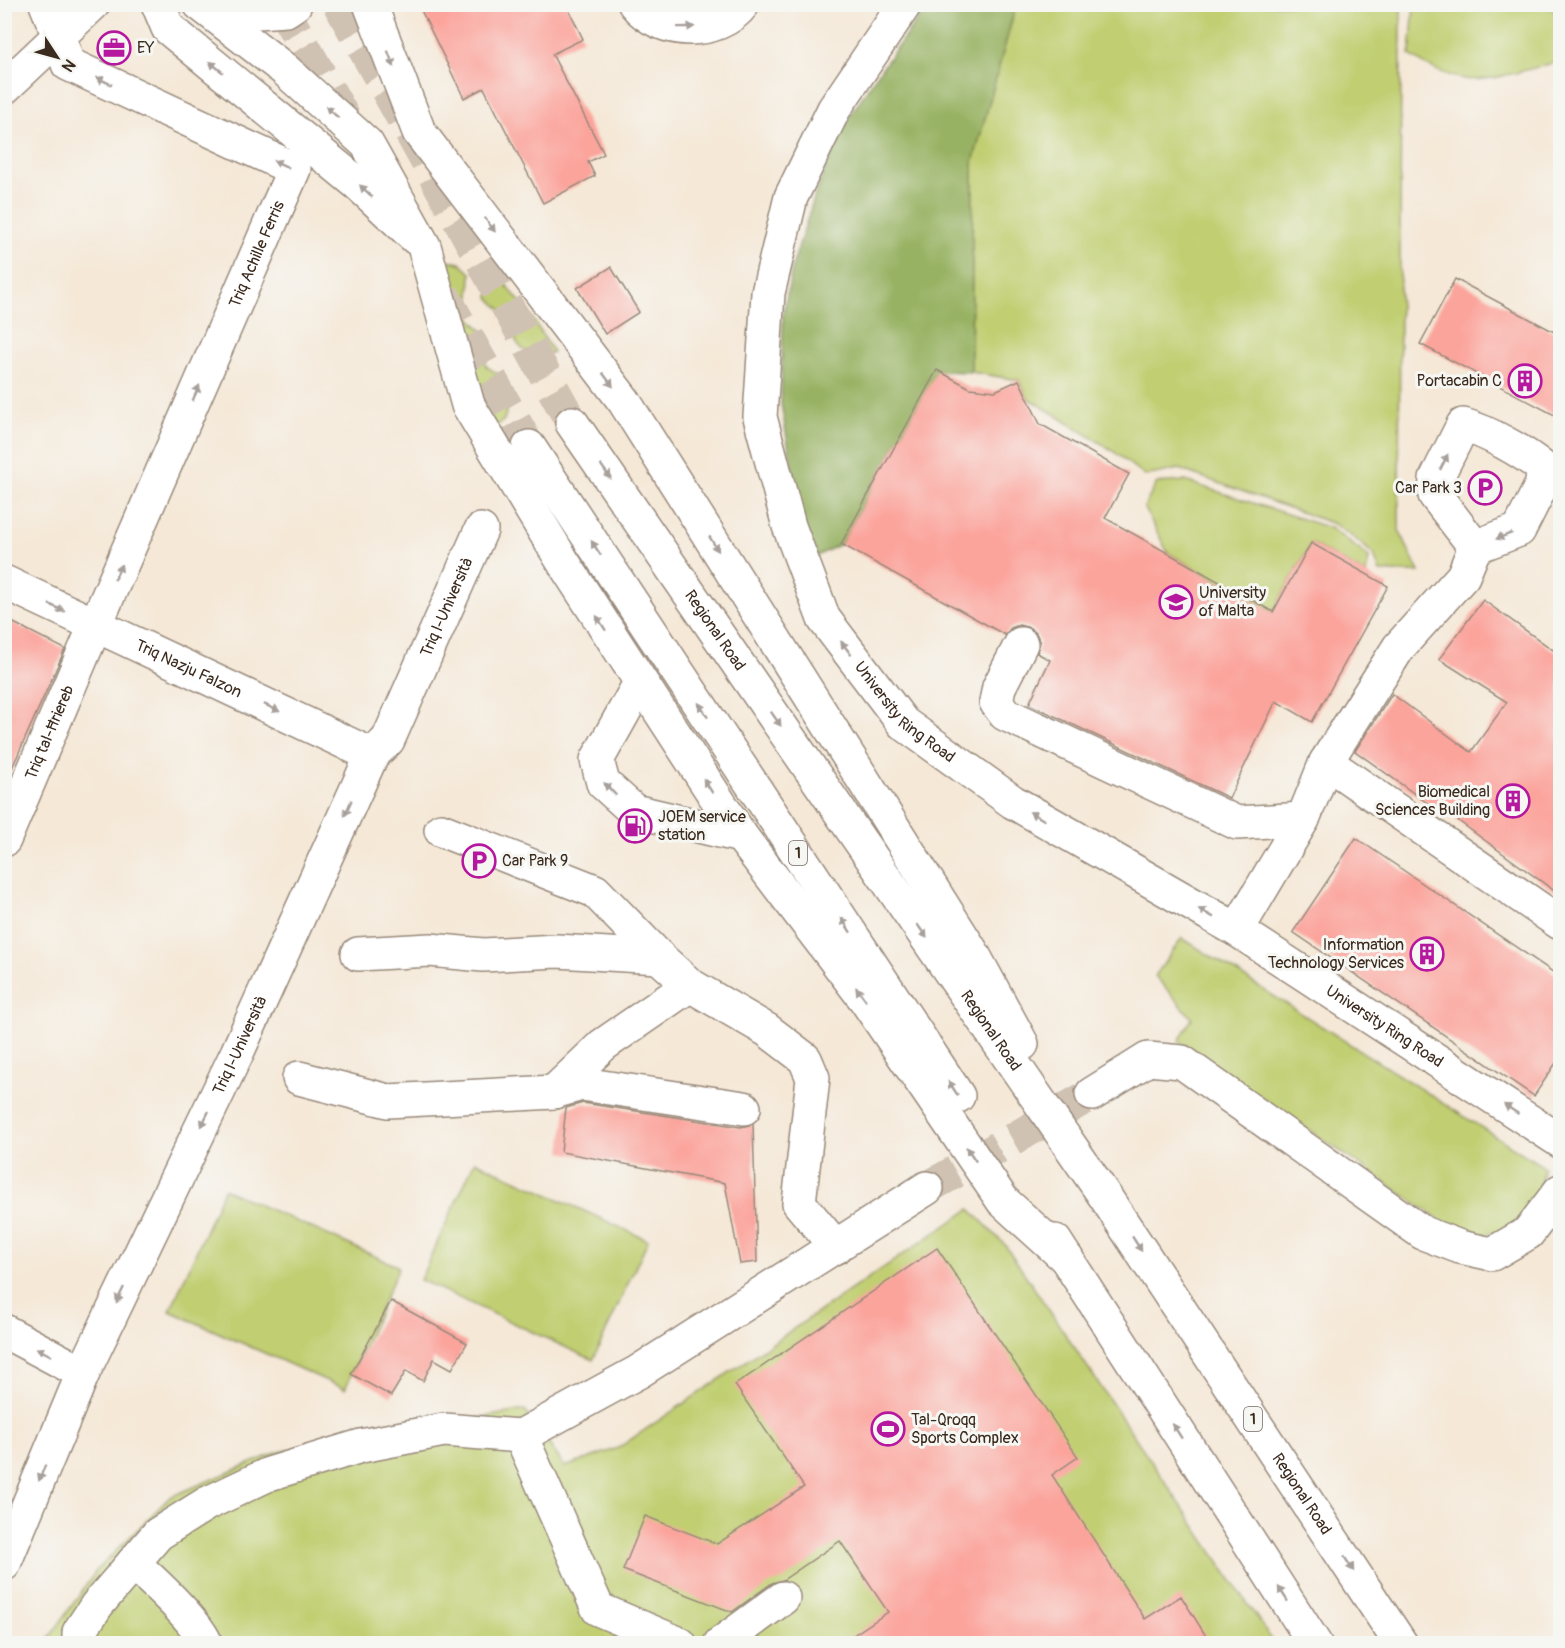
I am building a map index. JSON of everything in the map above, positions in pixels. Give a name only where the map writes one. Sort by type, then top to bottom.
[{"type":"main road","name":"Triq Achille Ferris","points":[[45,4],[68,64],[294,170],[95,626]]},
{"type":"main road","points":[[4,88],[93,4]]},
{"type":"main road","points":[[158,4],[168,28],[357,183],[424,246]]},
{"type":"main road","points":[[208,10],[286,10],[295,4]]},
{"type":"main road","points":[[370,4],[419,132],[630,411],[972,952],[1104,1195]]},
{"type":"main road","points":[[635,4],[641,12],[664,26],[682,29],[719,22],[743,4]]},
{"type":"main road","name":"University Ring Road","points":[[905,4],[834,109],[791,197],[768,293],[760,417],[789,526],[824,619],[903,723],[1013,802],[1237,930],[1560,1141]]},
{"type":"main road","points":[[208,10],[284,69],[367,144],[424,246],[468,405],[565,565],[741,836],[865,999],[1003,1201],[1067,1259]]},
{"type":"main road","name":"Regional Road","points":[[572,423],[1104,1195],[1401,1644]]},
{"type":"main road","name":"1","points":[[529,447],[1067,1259],[1315,1644]]},
{"type":"main road","name":"Triq l-Università","points":[[4,1564],[83,1373],[237,1053],[372,755],[388,740],[481,530]]},
{"type":"main road","points":[[1237,930],[1303,819],[1326,762],[1399,646],[1463,576],[1475,547]]},
{"type":"main road","name":"Triq Nazju Falzon","points":[[4,582],[372,755]]},
{"type":"main road","name":"Triq tal-Ħriereb","points":[[4,840],[95,626]]},
{"type":"main road","points":[[1021,644],[999,687],[996,702],[1005,714],[1237,823],[1303,819]]},
{"type":"main road","points":[[640,683],[597,760],[603,783],[634,811],[741,836]]},
{"type":"main road","points":[[1326,762],[1560,923]]},
{"type":"main road","points":[[441,830],[595,891],[659,957],[690,985],[767,1030],[806,1059],[813,1078],[800,1203],[836,1247]]},
{"type":"main road","points":[[358,954],[430,950],[483,955],[557,951],[659,957]]},
{"type":"main road","points":[[554,1092],[603,1045],[690,985]]},
{"type":"main road","points":[[1092,1094],[1148,1059],[1182,1062],[1423,1233],[1460,1247],[1492,1254],[1528,1233],[1560,1191]]},
{"type":"main road","points":[[299,1078],[388,1101],[554,1092],[582,1084],[744,1108]]},
{"type":"main road","points":[[79,1644],[79,1632],[97,1605],[158,1534],[206,1504],[269,1474],[360,1446],[444,1430],[521,1437],[639,1372],[927,1188]]},
{"type":"main road","points":[[4,1331],[83,1373]]},
{"type":"main road","points":[[521,1437],[598,1609],[680,1644]]},
{"type":"main road","points":[[133,1563],[158,1585],[194,1626],[206,1644]]},
{"type":"main road","points":[[720,1644],[783,1598]]},
{"type":"green space","points":[[928,5],[1016,5],[973,162],[971,372],[937,371],[841,544],[813,558],[803,530],[781,404],[783,315],[793,264],[814,198],[842,128],[874,79]]},
{"type":"green space","points":[[1016,5],[1401,5],[1399,530],[1419,572],[1380,572],[1374,555],[1334,524],[1179,469],[1145,476],[1112,450],[1028,398],[1019,380],[971,372],[973,162]]},
{"type":"green space","points":[[1414,5],[1543,5],[1560,14],[1560,61],[1486,79],[1465,79],[1443,73],[1410,55]]},
{"type":"green space","points":[[444,259],[460,263],[471,273],[469,317],[486,334],[483,354],[486,366],[505,379],[511,396],[504,420],[494,428],[468,355]]},
{"type":"green space","points":[[497,274],[527,310],[553,352],[535,355],[520,347],[507,315],[489,297]]},
{"type":"green space","points":[[1185,481],[1330,528],[1369,557],[1366,574],[1311,543],[1273,612],[1168,553],[1144,507],[1157,483]]},
{"type":"green space","points":[[1182,938],[1544,1167],[1531,1212],[1515,1226],[1489,1234],[1465,1237],[1179,1041],[1192,1018],[1155,976]]},
{"type":"green space","points":[[475,1161],[648,1240],[593,1360],[420,1280]]},
{"type":"green space","points":[[224,1189],[399,1267],[345,1389],[170,1311]]},
{"type":"green space","name":"Tal-Qroqq Sports Complex","points":[[970,1209],[1005,1245],[1274,1643],[45,1644],[96,1571],[170,1497],[278,1452],[525,1410],[565,1467],[618,1448]]},
{"type":"building","points":[[418,4],[566,4],[583,39],[552,54],[604,154],[588,162],[595,176],[543,203],[484,88],[464,98]]},
{"type":"building","points":[[611,267],[639,312],[605,334],[577,288]]},
{"type":"building","name":"Portacabin C","points":[[1455,279],[1560,335],[1560,418],[1420,344]]},
{"type":"building","points":[[937,370],[970,388],[995,391],[1019,380],[1040,424],[1129,474],[1105,518],[1273,612],[1311,543],[1388,586],[1312,722],[1276,701],[1229,798],[1029,704],[1050,660],[1037,653],[1040,642],[1036,633],[1030,628],[1019,625],[1011,628],[1005,635],[841,544]]},
{"type":"building","points":[[1483,600],[1560,655],[1560,895],[1446,812],[1444,815],[1355,751],[1392,694],[1471,752],[1507,702],[1439,659]]},
{"type":"building","points":[[4,618],[65,649],[4,786]]},
{"type":"building","name":"Information Technology Services","points":[[1356,838],[1560,977],[1560,1057],[1534,1096],[1293,932]]},
{"type":"building","points":[[583,1103],[741,1127],[753,1124],[757,1262],[740,1264],[725,1183],[561,1152],[566,1108]]},
{"type":"building","points":[[937,1248],[1078,1457],[1052,1475],[1145,1619],[1181,1596],[1211,1644],[840,1644],[888,1612],[840,1541],[783,1580],[772,1583],[732,1612],[623,1570],[645,1516],[717,1544],[804,1487],[735,1385]]},
{"type":"building","points":[[391,1301],[467,1343],[452,1369],[434,1359],[423,1381],[406,1371],[391,1396],[351,1374]]},
{"type":"tunnel","points":[[280,4],[347,123]]},
{"type":"tunnel","points":[[339,4],[572,423]]},
{"type":"tunnel","points":[[443,294],[529,447]]},
{"type":"tunnel","points":[[927,1188],[1092,1094]]},
{"type":"place","name":"EY","points":[[114,48]]},
{"type":"place","name":"Portacabin C","points":[[1525,381]]},
{"type":"place","name":"Car Park 3","points":[[1485,488]]},
{"type":"place","name":"University of Malta","points":[[1176,602]]},
{"type":"place","name":"Biomedical Sciences Building","points":[[1513,801]]},
{"type":"place","name":"JOEM service station","points":[[635,826]]},
{"type":"place","name":"Car Park 9","points":[[479,861]]},
{"type":"place","name":"Information Technology Services","points":[[1427,954]]},
{"type":"place","name":"Tal-Qroqq Sports Complex","points":[[888,1429]]}]
